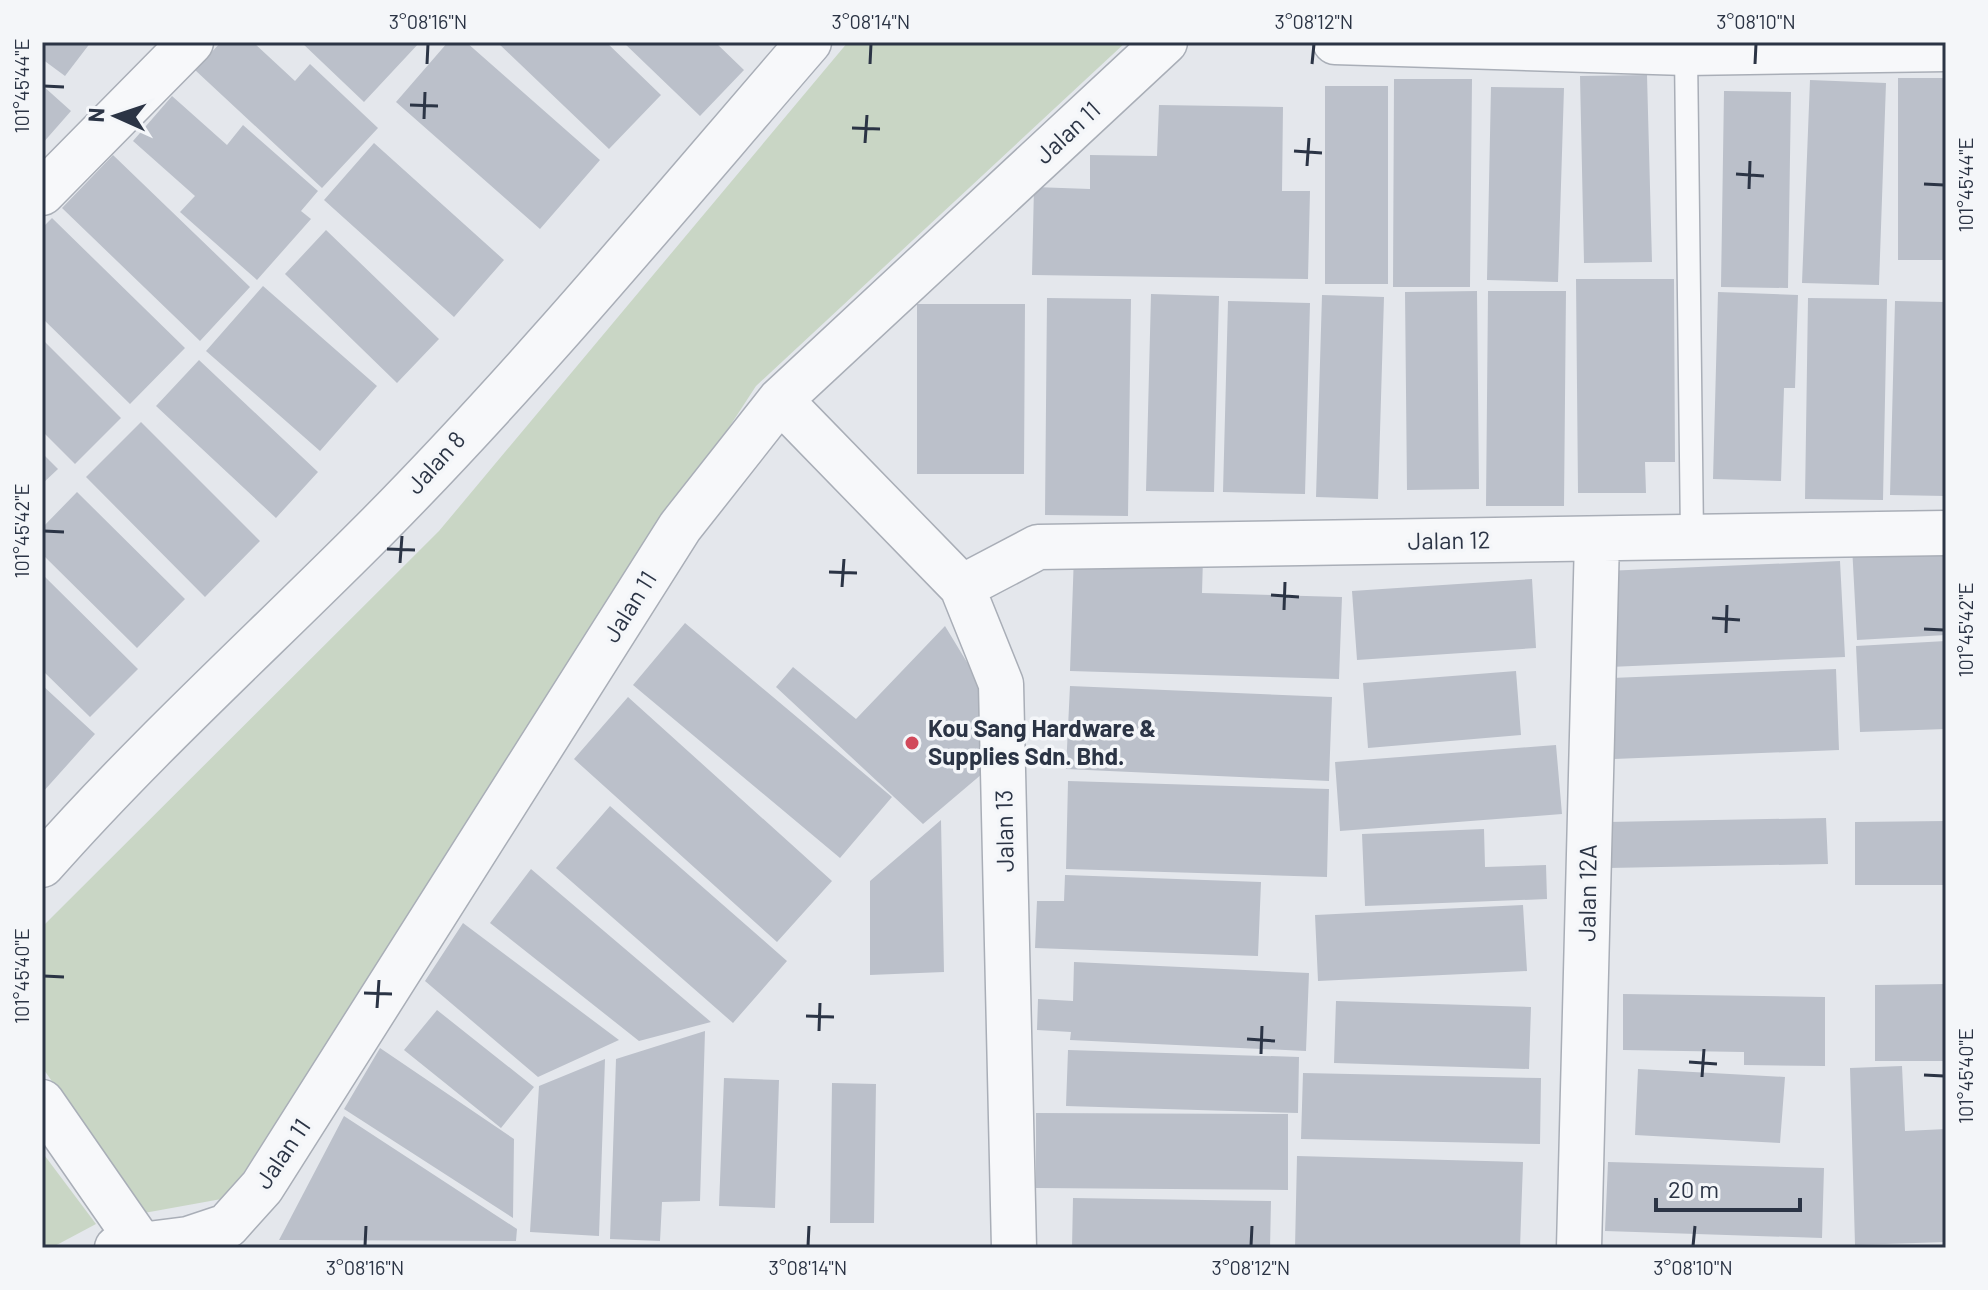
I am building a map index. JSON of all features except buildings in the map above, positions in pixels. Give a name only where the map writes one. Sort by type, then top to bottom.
[{"type":"street","points":[[42,193],[191,42]]},
{"type":"street","name":"Jalan 8","points":[[42,865],[118,780],[380,524],[591,294],[809,42]]},
{"type":"street","name":"Jalan 11","points":[[213,1240],[271,1174],[680,527],[780,400],[1165,42]]},
{"type":"street","points":[[1335,42],[1686,53],[1946,49]]},
{"type":"street","name":"Jalan 13","points":[[780,400],[962,587],[1001,684],[1014,1248]]},
{"type":"street","name":"Jalan 12","points":[[962,587],[1038,547],[1946,533]]},
{"type":"street","name":"Jalan 12A","points":[[1579,1248],[1597,539]]},
{"type":"street","points":[[42,1102],[128,1245],[213,1240]]},
{"type":"lane","points":[[1686,53],[1692,537]]},
{"type":"green space","points":[[848,42],[1126,42],[756,386],[227,1198],[144,1213],[42,1067],[42,927],[439,531]]},
{"type":"green space","points":[[42,1152],[96,1224],[51,1248],[42,1248]]},
{"type":"place","name":"Kou Sang Hardware & Supplies Sdn. Bhd.","points":[[912,743]]}]
